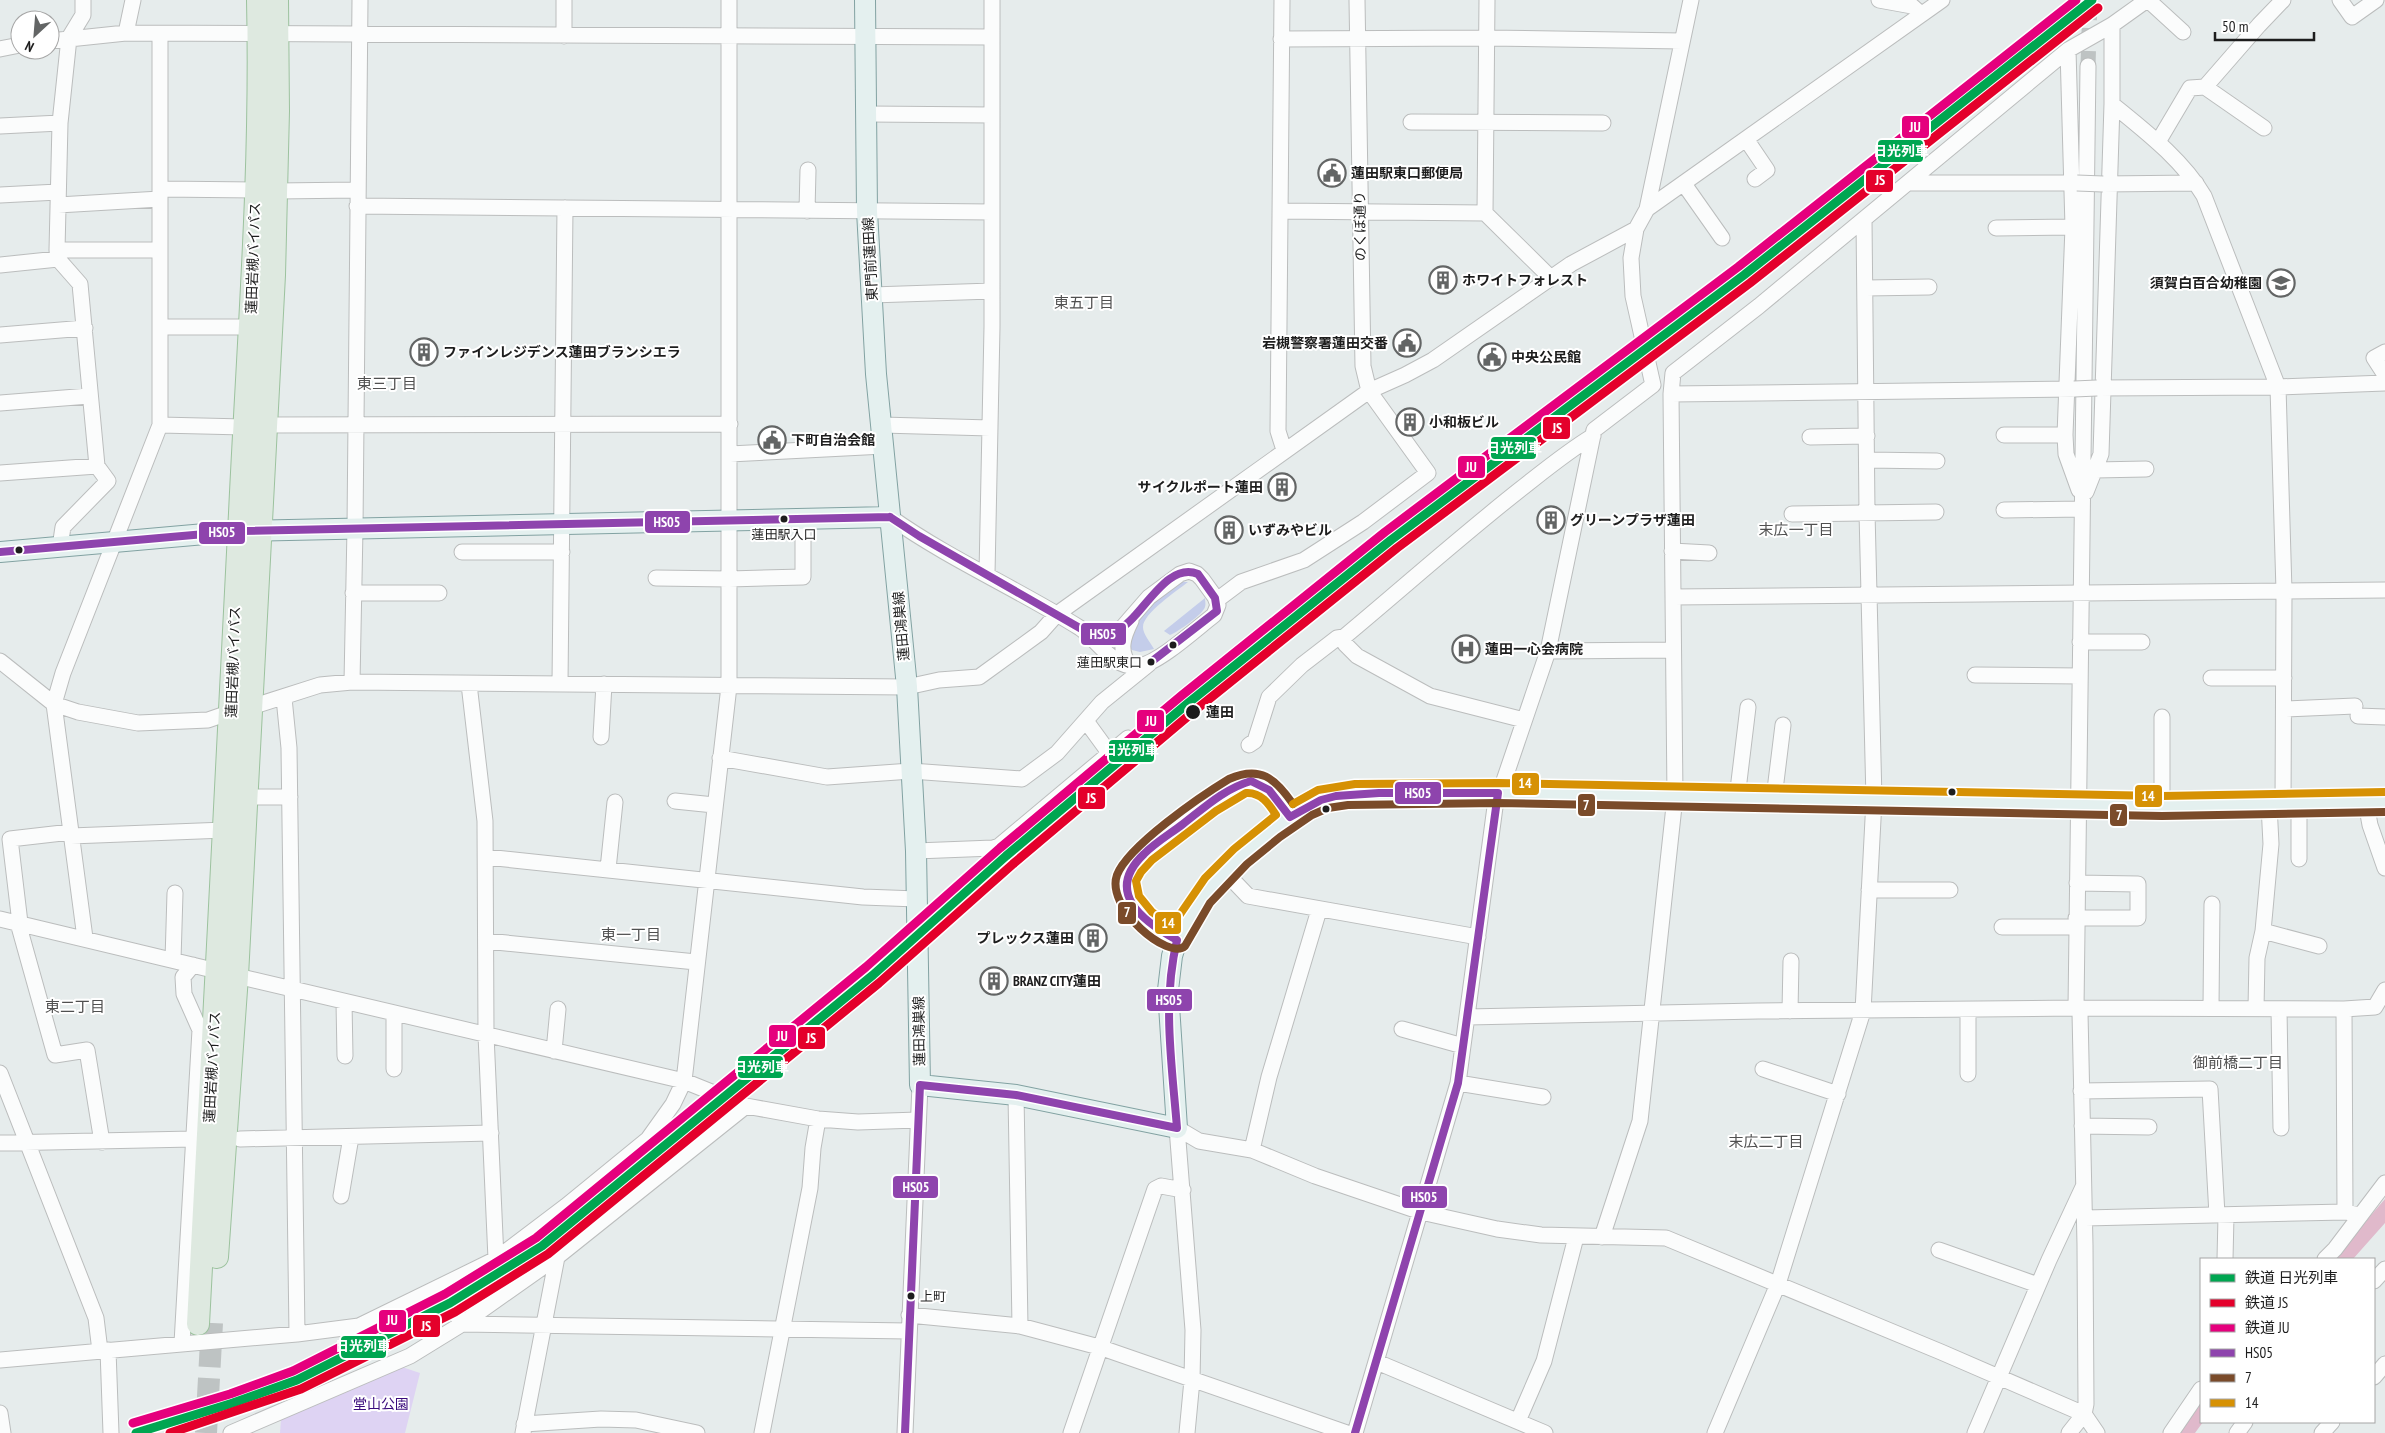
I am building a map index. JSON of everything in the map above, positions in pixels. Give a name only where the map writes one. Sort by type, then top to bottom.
[{"type":"highway","name":"蓮田岩槻バイパス","points":[[258,0],[268,35]]},
{"type":"highway","name":"蓮田岩槻バイパス","points":[[227,974],[226,830],[241,710],[266,190],[268,35],[277,0]]},
{"type":"highway","name":"蓮田岩槻バイパス","points":[[254,426],[250,327],[266,190]]},
{"type":"highway","name":"蓮田岩槻バイパス","points":[[205,1324],[227,974],[246,797],[241,710]]},
{"type":"main road","name":"東門前蓮田線","points":[[865,0],[867,211],[890,517]]},
{"type":"main road","points":[[0,552],[249,530],[890,517]]},
{"type":"main road","name":"蓮田鴻巣線","points":[[890,517],[907,686],[916,851],[920,1085],[1016,1094],[1177,1128]]},
{"type":"main road","points":[[1177,1128],[1168,1004],[1169,974],[1177,940],[1201,898],[1224,871],[1290,816],[1321,800],[1336,796],[1379,794],[1498,794],[2162,806],[2375,802]]},
{"type":"street","points":[[60,546],[63,527],[108,481],[97,466],[80,284],[58,255],[60,123],[69,38],[83,15],[84,0]]},
{"type":"street","points":[[126,33],[132,0]]},
{"type":"street","points":[[352,682],[360,0]]},
{"type":"street","points":[[564,0],[564,36]]},
{"type":"street","points":[[0,1360],[297,1334],[359,1326],[496,1259],[648,1140],[674,1104],[684,1081],[696,962],[729,686],[729,0]]},
{"type":"street","points":[[987,574],[992,291],[992,0]]},
{"type":"street","points":[[1282,0],[1278,431],[1284,450]]},
{"type":"street","name":"のくぼ通り","points":[[1357,0],[1363,366],[1369,391]]},
{"type":"street","points":[[1485,213],[1487,0]]},
{"type":"street","points":[[1355,1433],[1458,1083],[1498,794],[1548,652],[1594,430],[1653,385],[1633,296],[1631,258],[1636,229],[1647,209],[1691,0]]},
{"type":"street","points":[[1879,0],[1915,7]]},
{"type":"street","points":[[1647,209],[1746,139],[1915,7],[1942,0]]},
{"type":"street","points":[[1602,1237],[1640,1121],[1675,796],[1671,389],[1673,373],[1759,306],[2068,50],[2112,25],[2148,0],[2183,32]]},
{"type":"street","points":[[2205,87],[2283,0]]},
{"type":"street","points":[[2340,0],[2352,17],[2376,0]]},
{"type":"street","points":[[2082,505],[2101,454],[2100,388],[2106,184],[2112,104],[2112,25]]},
{"type":"street","points":[[60,39],[126,33],[992,37]]},
{"type":"street","points":[[85,938],[54,704],[63,673],[160,425],[160,34]]},
{"type":"street","points":[[1281,39],[1486,38],[1682,41]]},
{"type":"street","points":[[2068,50],[2074,184],[2070,388],[2065,435],[2066,454],[2082,505]]},
{"type":"street","points":[[2069,1433],[2084,1414],[2086,1404],[2085,1218],[2080,1013],[2076,1008],[2076,922],[2088,66]]},
{"type":"street","points":[[2158,142],[2190,88],[2205,87],[2264,128]]},
{"type":"street","points":[[2112,104],[2158,142],[2196,183],[2204,196],[2278,387],[2284,591],[2284,805],[2299,859]]},
{"type":"street","points":[[866,114],[992,115]]},
{"type":"street","points":[[1411,122],[1603,123]]},
{"type":"street","points":[[0,126],[60,123]]},
{"type":"street","points":[[1746,139],[1767,170],[1755,179]]},
{"type":"street","points":[[807,211],[808,170]]},
{"type":"street","points":[[1909,183],[2196,183]]},
{"type":"street","points":[[1684,184],[1722,238]]},
{"type":"street","points":[[0,195],[58,198],[266,190],[357,190]]},
{"type":"street","points":[[357,206],[992,212]]},
{"type":"street","points":[[560,684],[565,208]]},
{"type":"street","points":[[1280,211],[1485,213],[1550,277]]},
{"type":"street","points":[[1715,1433],[1778,1284],[1863,1011],[1874,800],[1867,512],[1864,220]]},
{"type":"street","points":[[1996,228],[2073,228]]},
{"type":"street","points":[[0,660],[54,704],[78,712],[138,723],[208,720],[284,698],[320,685],[352,682],[907,686],[939,680],[979,677],[1041,632],[1057,614],[1369,391],[1406,376],[1432,360],[1550,277],[1596,249],[1636,229]]},
{"type":"street","points":[[0,265],[58,255],[160,250]]},
{"type":"street","points":[[1866,288],[1930,288]]},
{"type":"street","points":[[872,295],[992,291]]},
{"type":"street","points":[[160,327],[250,327]]},
{"type":"street","points":[[0,335],[85,328]]},
{"type":"street","points":[[2385,352],[2374,358],[2385,375]]},
{"type":"street","points":[[1249,745],[1255,741],[1269,696],[1302,666],[1337,638],[1344,637],[1504,502],[1578,445],[1592,440],[1671,389],[1866,390],[2278,387],[2385,383]]},
{"type":"street","points":[[1217,600],[1241,582],[1304,560],[1363,522],[1428,472],[1369,391]]},
{"type":"street","points":[[0,403],[89,396]]},
{"type":"street","points":[[160,425],[730,424]]},
{"type":"street","points":[[882,425],[990,428]]},
{"type":"street","points":[[2004,435],[2065,435]]},
{"type":"street","points":[[1810,437],[1867,436]]},
{"type":"street","points":[[730,454],[884,446]]},
{"type":"street","points":[[1867,460],[1937,461]]},
{"type":"street","points":[[0,473],[97,466]]},
{"type":"street","points":[[2095,470],[2146,469]]},
{"type":"street","points":[[2004,510],[2082,505]]},
{"type":"street","points":[[1792,514],[1936,512]]},
{"type":"street","points":[[890,517],[912,532],[1057,614],[1085,632],[1117,660],[1130,666],[1151,662]]},
{"type":"street","points":[[656,578],[730,579],[803,576],[803,519]]},
{"type":"street","points":[[1672,551],[1709,552]]},
{"type":"street","points":[[462,552],[562,552]]},
{"type":"street","points":[[720,758],[827,778],[911,771],[1022,779],[1057,753],[1102,702],[1214,614],[1218,605],[1217,600],[1197,574],[1189,571],[1180,574],[1149,597],[1131,619],[1114,632],[1105,634],[1085,632]]},
{"type":"street","points":[[1673,597],[2385,590]]},
{"type":"street","points":[[353,593],[439,593]]},
{"type":"street","points":[[1130,666],[1124,658],[1122,641],[1131,619]]},
{"type":"street","points":[[1344,637],[1345,644],[1357,656],[1430,696],[1524,720]]},
{"type":"street","points":[[2080,642],[2142,642]]},
{"type":"street","points":[[1548,652],[1673,650]]},
{"type":"street","points":[[1975,675],[2080,676]]},
{"type":"street","points":[[2211,678],[2284,678]]},
{"type":"street","points":[[469,684],[485,821],[486,1035],[496,1259]]},
{"type":"street","points":[[601,737],[604,684]]},
{"type":"street","points":[[284,698],[289,748],[297,1334]]},
{"type":"street","points":[[1737,798],[1748,706]]},
{"type":"street","points":[[2284,709],[2356,711],[2385,717]]},
{"type":"street","points":[[2162,717],[2162,806]]},
{"type":"street","points":[[1086,721],[1110,754]]},
{"type":"street","points":[[1774,798],[1783,725]]},
{"type":"street","points":[[916,851],[993,848],[999,846],[1128,738]]},
{"type":"street","points":[[1177,940],[1150,924],[1130,901],[1126,892],[1125,882],[1137,860],[1226,792],[1246,782],[1251,781],[1262,784],[1278,798],[1290,816]]},
{"type":"street","points":[[246,797],[290,797]]},
{"type":"street","points":[[675,801],[714,805]]},
{"type":"street","points":[[608,869],[615,802]]},
{"type":"street","points":[[2375,802],[2370,825],[2385,868]]},
{"type":"street","points":[[2256,1008],[2257,958],[2263,932],[2271,844],[2284,805]]},
{"type":"street","points":[[102,1142],[87,1050],[55,1055],[19,923],[10,839],[71,834],[226,830]]},
{"type":"street","points":[[486,857],[863,897],[917,899]]},
{"type":"street","points":[[1224,871],[1248,896],[1478,937]]},
{"type":"street","points":[[2002,928],[2138,918],[2138,884],[2077,883]]},
{"type":"street","points":[[1869,890],[1950,890]]},
{"type":"street","points":[[173,960],[176,893]]},
{"type":"street","points":[[2211,1007],[2212,904]]},
{"type":"street","points":[[1252,1150],[1269,1077],[1319,910]]},
{"type":"street","points":[[0,918],[394,1014],[684,1081],[746,1106],[818,1119],[858,1122],[918,1120]]},
{"type":"street","points":[[2263,932],[2319,946]]},
{"type":"street","points":[[486,941],[696,962]]},
{"type":"street","points":[[1790,1011],[1791,961]]},
{"type":"street","points":[[182,1343],[200,1030],[184,994],[182,977],[192,965]]},
{"type":"street","points":[[1468,1017],[2076,1008],[2211,1007],[2344,1009],[2375,1007],[2385,990]]},
{"type":"street","points":[[344,1002],[345,1056]]},
{"type":"street","points":[[554,1051],[558,1009]]},
{"type":"street","points":[[2279,1009],[2281,1128]]},
{"type":"street","points":[[2344,1009],[2345,1212]]},
{"type":"street","points":[[1968,1010],[1968,1074]]},
{"type":"street","points":[[394,1014],[394,1069]]},
{"type":"street","points":[[1402,1029],[1463,1046]]},
{"type":"street","points":[[1763,1069],[1838,1094]]},
{"type":"street","points":[[0,1073],[96,1318],[104,1350],[111,1433]]},
{"type":"street","points":[[1458,1083],[1543,1097]]},
{"type":"street","points":[[905,1433],[920,1085]]},
{"type":"street","points":[[2081,1091],[2210,1089],[2226,1258]]},
{"type":"street","points":[[1016,1094],[1020,1326]]},
{"type":"street","points":[[231,1433],[410,1356],[462,1324],[557,1257],[746,1106]]},
{"type":"street","points":[[762,1433],[810,1188],[813,1148],[818,1119]]},
{"type":"street","points":[[2082,1126],[2149,1127]]},
{"type":"street","points":[[1177,1128],[1199,1141],[1252,1150],[1315,1176],[1421,1212],[1497,1229],[1541,1235],[1666,1238],[2084,1414],[2097,1433]]},
{"type":"street","points":[[1177,1128],[1193,1330],[1192,1380],[1187,1433]]},
{"type":"street","points":[[240,1139],[491,1133]]},
{"type":"street","points":[[341,1196],[351,1137]]},
{"type":"street","points":[[0,1143],[193,1139]]},
{"type":"street","points":[[1975,1433],[2084,1183]]},
{"type":"street","points":[[2326,1258],[2335,1249],[2385,1183]]},
{"type":"street","points":[[1071,1433],[1099,1347],[1155,1189],[1162,1186],[1183,1190]]},
{"type":"street","points":[[2085,1218],[2345,1212],[2361,1215]]},
{"type":"street","points":[[1518,1421],[1544,1361],[1576,1237]]},
{"type":"street","points":[[1939,1250],[2038,1285]]},
{"type":"street","points":[[557,1257],[524,1429],[601,1418],[636,1420],[697,1433]]},
{"type":"street","points":[[440,1288],[462,1324]]},
{"type":"street","points":[[909,1315],[1020,1326],[1099,1347],[1347,1433]]},
{"type":"street","points":[[462,1324],[908,1331]]},
{"type":"street","points":[[1376,1362],[1545,1433]]},
{"type":"street","points":[[2375,1376],[2385,1364]]},
{"type":"street","points":[[2171,1433],[2200,1390]]},
{"type":"street","points":[[0,1413],[3,1433]]},
{"type":"shaded area","points":[[1179,582],[1188,582],[1154,609],[1144,621],[1144,632],[1154,649],[1140,652],[1132,650],[1129,641],[1136,621],[1153,602]]},
{"type":"shaded area","points":[[1205,598],[1205,606],[1200,614],[1170,635],[1164,631]]},
{"type":"shaded area","points":[[2385,1199],[2385,1223],[2354,1258],[2334,1258]]},
{"type":"shaded area","points":[[2200,1400],[2200,1423],[2202,1423],[2195,1433],[2177,1433]]},
{"type":"green space","name":"堂山公園","points":[[396,1365],[420,1373],[405,1433],[280,1433],[281,1419]]},
{"type":"tunnel","points":[[2088,66],[2090,0]]},
{"type":"tunnel","points":[[206,1433],[212,1323]]},
{"type":"rail line","name":"JU","points":[[133,1423],[230,1394],[293,1371],[445,1294],[536,1238],[866,967],[1000,848],[1181,696],[1385,532],[1738,267],[2076,0]]},
{"type":"rail line","name":"日光列車","points":[[136,1433],[233,1403],[297,1380],[450,1303],[542,1246],[873,975],[1006,856],[1187,704],[1391,540],[1744,275],[2092,0]]},
{"type":"rail line","name":"JS","points":[[170,1433],[301,1389],[455,1312],[548,1254],[879,983],[1013,864],[1193,712],[1397,548],[1750,283],[2098,8]]},
{"type":"transit line","name":"HS05","points":[[890,517],[919,536],[1085,631],[1093,633],[1104,634],[1116,631],[1135,616],[1164,583],[1186,572],[1198,574],[1215,598],[1217,611],[1151,662]]},
{"type":"transit line","name":"HS05","points":[[0,552],[239,531],[890,517]]},
{"type":"transit line","name":"7","points":[[1293,804],[1280,787],[1266,776],[1250,773],[1229,779],[1167,822],[1135,850],[1117,875],[1116,888],[1120,902],[1129,916],[1153,939],[1177,949],[1185,946],[1210,903],[1247,864],[1280,837],[1312,815],[1328,808],[1348,805],[1498,803],[2162,816],[2385,812]]},
{"type":"transit line","name":"HS05","points":[[905,1433],[920,1085],[1016,1095],[1177,1128],[1169,1011],[1172,964],[1177,940],[1151,924],[1132,904],[1128,893],[1127,881],[1132,868],[1144,854],[1215,799],[1241,784],[1251,781],[1269,790],[1290,817],[1321,800],[1336,796],[1379,793],[1498,793],[1458,1083],[1355,1433]]},
{"type":"transit line","name":"14","points":[[1293,804],[1318,790],[1355,784],[1498,783],[2162,796],[2385,792]]},
{"type":"transit line","name":"14","points":[[1246,793],[1256,794],[1267,803],[1276,815],[1234,849],[1205,878],[1172,926],[1152,912],[1139,896],[1136,881],[1141,872],[1152,860],[1216,811],[1246,793]]},
{"type":"place","name":"蓮田駅東口郵便局","points":[[1332,173]]},
{"type":"place","name":"ホワイトフォレスト","points":[[1443,280]]},
{"type":"place","name":"須賀白百合幼稚園","points":[[2281,283]]},
{"type":"place","name":"岩槻警察署蓮田交番","points":[[1407,343]]},
{"type":"place","name":"ファインレジデンス蓮田ブランシエラ","points":[[424,352]]},
{"type":"place","name":"中央公民館","points":[[1492,357]]},
{"type":"place","name":"小和板ビル","points":[[1410,422]]},
{"type":"place","name":"下町自治会館","points":[[772,440]]},
{"type":"place","name":"サイクルポート蓮田","points":[[1282,487]]},
{"type":"place","name":"蓮田駅入口","points":[[784,519]]},
{"type":"place","name":"グリーンプラザ蓮田","points":[[1551,520]]},
{"type":"place","name":"いずみやビル","points":[[1229,530]]},
{"type":"place","name":"蓮田一心会病院","points":[[1466,649]]},
{"type":"place","name":"蓮田駅東口","points":[[1151,662]]},
{"type":"place","name":"蓮田","points":[[1193,712]]},
{"type":"place","name":"プレックス蓮田","points":[[1093,938]]},
{"type":"place","name":"BRANZ CITY蓮田","points":[[994,981]]},
{"type":"place","name":"上町","points":[[911,1296]]},
{"type":"district","name":"東五丁目","points":[[1084,302]]},
{"type":"district","name":"東三丁目","points":[[387,383]]},
{"type":"district","name":"末広一丁目","points":[[1796,529]]},
{"type":"district","name":"東一丁目","points":[[631,934]]},
{"type":"district","name":"東二丁目","points":[[75,1006]]},
{"type":"district","name":"御前橋二丁目","points":[[2238,1062]]},
{"type":"district","name":"末広二丁目","points":[[1766,1141]]}]
